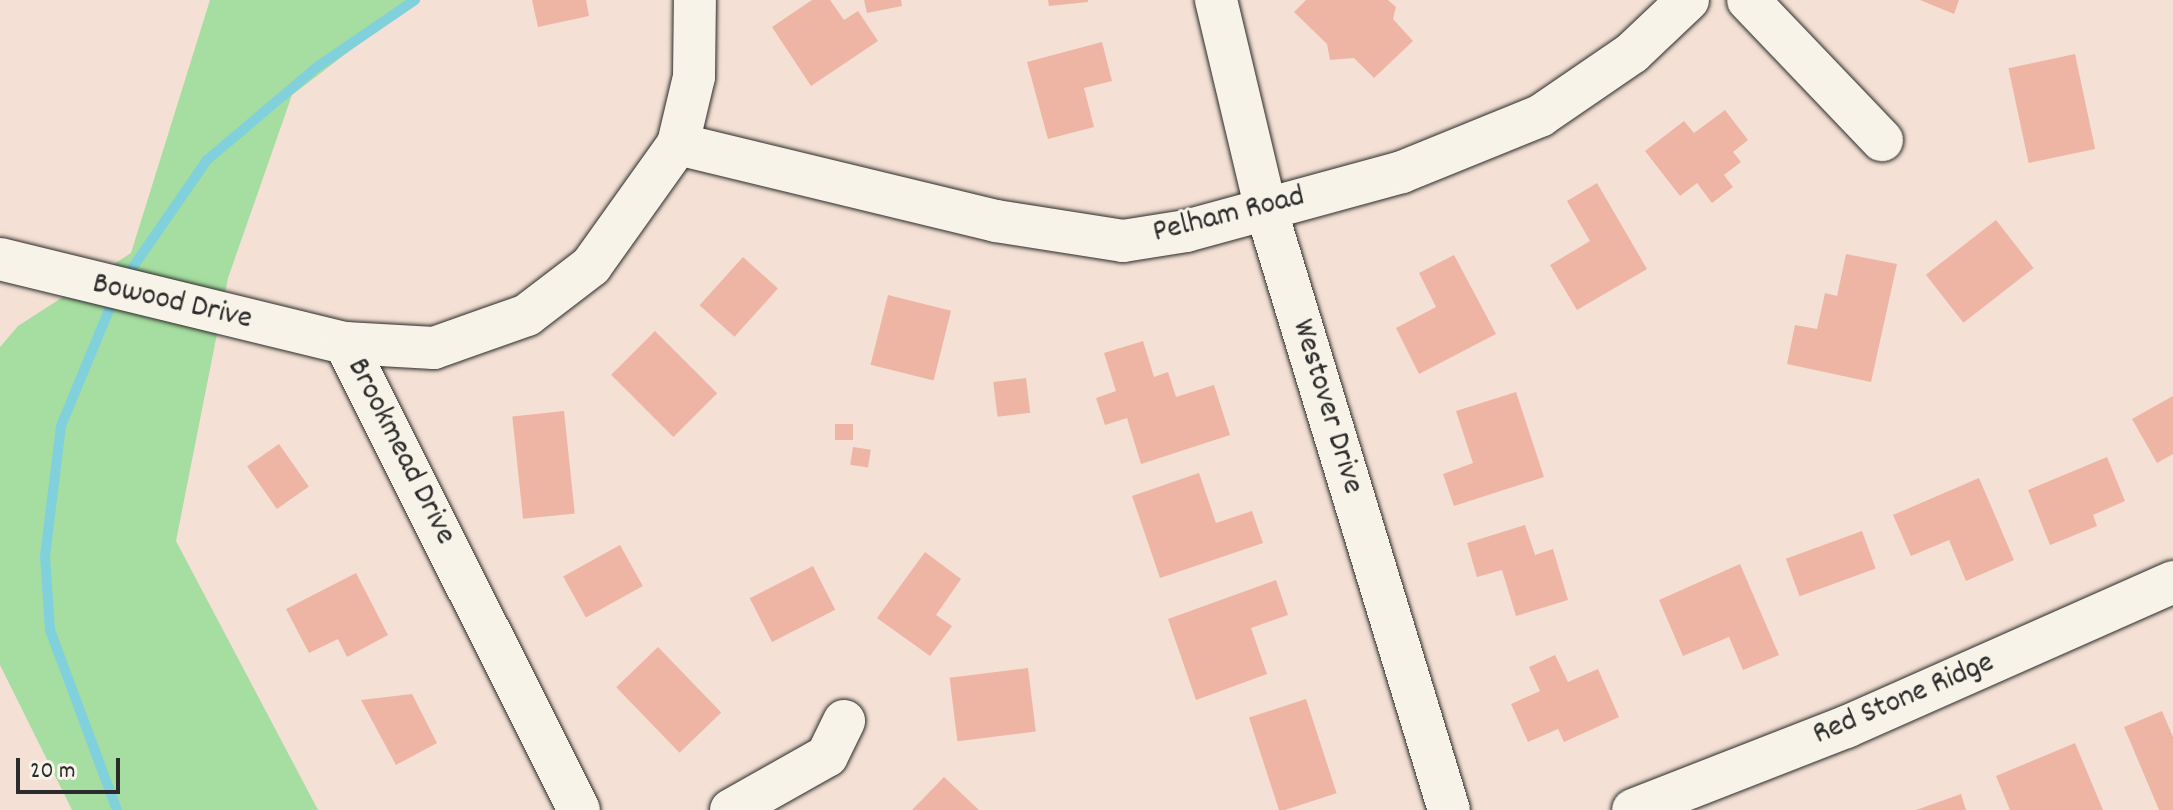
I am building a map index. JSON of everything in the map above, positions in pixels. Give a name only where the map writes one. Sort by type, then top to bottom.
[{"type":"street","name":"Brookmead Drive","points":[[579,810],[345,343],[434,348],[527,315],[591,266],[678,144],[694,77],[695,0]]},
{"type":"street","name":"Westover Drive","points":[[1216,0],[1265,206],[1449,810]]},
{"type":"street","name":"Pelham Road","points":[[678,144],[996,221],[1123,241],[1402,172],[1540,116],[1632,53],[1688,0]]},
{"type":"street","points":[[1748,0],[1882,140]]},
{"type":"street","name":"Bowood Drive","points":[[0,259],[345,343]]},
{"type":"street","name":"Red Stone Ridge","points":[[1633,810],[1846,727],[2173,582]]},
{"type":"street","points":[[731,810],[827,756],[844,721]]},
{"type":"green space","points":[[210,0],[416,0],[292,95],[228,278],[176,541],[318,810],[72,810],[0,665],[0,347],[18,326],[131,253]]},
{"type":"building","points":[[532,0],[586,0],[589,16],[538,27]]},
{"type":"building","points":[[812,0],[830,0],[844,20],[858,11],[878,41],[811,86],[772,27]]},
{"type":"building","points":[[864,0],[901,0],[902,6],[867,13]]},
{"type":"building","points":[[1048,0],[1088,0],[1088,2],[1049,6]]},
{"type":"building","points":[[1306,0],[1388,0],[1396,7],[1393,19],[1413,41],[1374,78],[1354,58],[1330,60],[1327,44],[1294,12]]},
{"type":"building","points":[[1920,0],[1959,0],[1954,14]]},
{"type":"building","points":[[1102,42],[1112,81],[1084,88],[1094,127],[1048,139],[1027,62]]},
{"type":"building","points":[[2075,54],[2095,149],[2029,163],[2008,68]]},
{"type":"building","points":[[1725,110],[1748,140],[1733,152],[1741,162],[1724,175],[1733,187],[1712,203],[1697,183],[1680,196],[1645,151],[1684,121],[1694,133]]},
{"type":"building","points":[[1597,183],[1647,269],[1577,310],[1550,265],[1590,241],[1567,201]]},
{"type":"building","points":[[1996,220],[2034,268],[1963,323],[1926,275]]},
{"type":"building","points":[[1846,254],[1897,264],[1871,382],[1787,364],[1795,325],[1817,329],[1825,293],[1837,296]]},
{"type":"building","points":[[1454,255],[1496,334],[1419,374],[1396,328],[1436,307],[1419,273]]},
{"type":"building","points":[[743,257],[778,288],[734,337],[700,305]]},
{"type":"building","points":[[888,295],[951,311],[934,381],[871,365]]},
{"type":"building","points":[[655,331],[717,393],[673,437],[611,375]]},
{"type":"building","points":[[1143,341],[1154,377],[1168,372],[1176,397],[1214,385],[1230,435],[1141,464],[1127,418],[1105,425],[1096,398],[1116,391],[1104,353]]},
{"type":"building","points":[[1026,378],[1030,413],[998,417],[993,382]]},
{"type":"building","points":[[1516,392],[1544,477],[1454,506],[1443,474],[1473,463],[1456,411]]},
{"type":"building","points":[[2173,396],[2173,454],[2157,463],[2132,419]]},
{"type":"building","points":[[564,411],[575,513],[523,519],[512,416]]},
{"type":"building","points":[[835,424],[853,424],[853,440],[835,440]]},
{"type":"building","points":[[279,444],[309,487],[277,509],[247,466]]},
{"type":"building","points":[[853,447],[871,450],[868,468],[850,465]]},
{"type":"building","points":[[2107,457],[2125,501],[2093,515],[2097,526],[2050,545],[2028,490]]},
{"type":"building","points":[[1199,473],[1216,523],[1252,511],[1263,543],[1160,578],[1132,496]]},
{"type":"building","points":[[1979,478],[2014,560],[1966,581],[1949,540],[1911,556],[1893,515]]},
{"type":"building","points":[[1525,525],[1535,555],[1553,549],[1568,600],[1516,616],[1502,570],[1477,577],[1467,543]]},
{"type":"building","points":[[1862,531],[1876,569],[1800,596],[1786,559]]},
{"type":"building","points":[[620,545],[643,586],[586,618],[563,577]]},
{"type":"building","points":[[925,552],[961,579],[936,615],[952,626],[930,656],[877,618]]},
{"type":"building","points":[[1740,564],[1779,655],[1743,670],[1729,637],[1683,656],[1659,600]]},
{"type":"building","points":[[813,566],[835,610],[772,642],[750,598]]},
{"type":"building","points":[[356,573],[388,635],[347,657],[338,639],[309,653],[286,609]]},
{"type":"building","points":[[1276,580],[1288,615],[1251,628],[1267,674],[1196,700],[1168,619]]},
{"type":"building","points":[[658,647],[721,712],[679,753],[616,687]]},
{"type":"building","points":[[1555,655],[1568,682],[1598,669],[1619,717],[1564,742],[1558,729],[1528,742],[1511,704],[1540,691],[1529,667]]},
{"type":"building","points":[[1028,668],[1036,732],[957,741],[950,678]]},
{"type":"building","points":[[412,694],[437,743],[396,765],[361,700]]},
{"type":"building","points":[[1306,699],[1337,793],[1279,810],[1249,718]]},
{"type":"building","points":[[2162,711],[2173,737],[2173,810],[2159,810],[2124,727]]},
{"type":"building","points":[[2075,743],[2103,810],[2010,810],[1996,776]]},
{"type":"building","points":[[944,777],[979,810],[912,810]]},
{"type":"building","points":[[1961,794],[1966,810],[1916,810]]},
{"type":"waterway","points":[[124,280],[207,160],[317,67],[415,0]]},
{"type":"waterway","points":[[114,298],[61,426],[45,556],[50,630],[117,810]]}]
